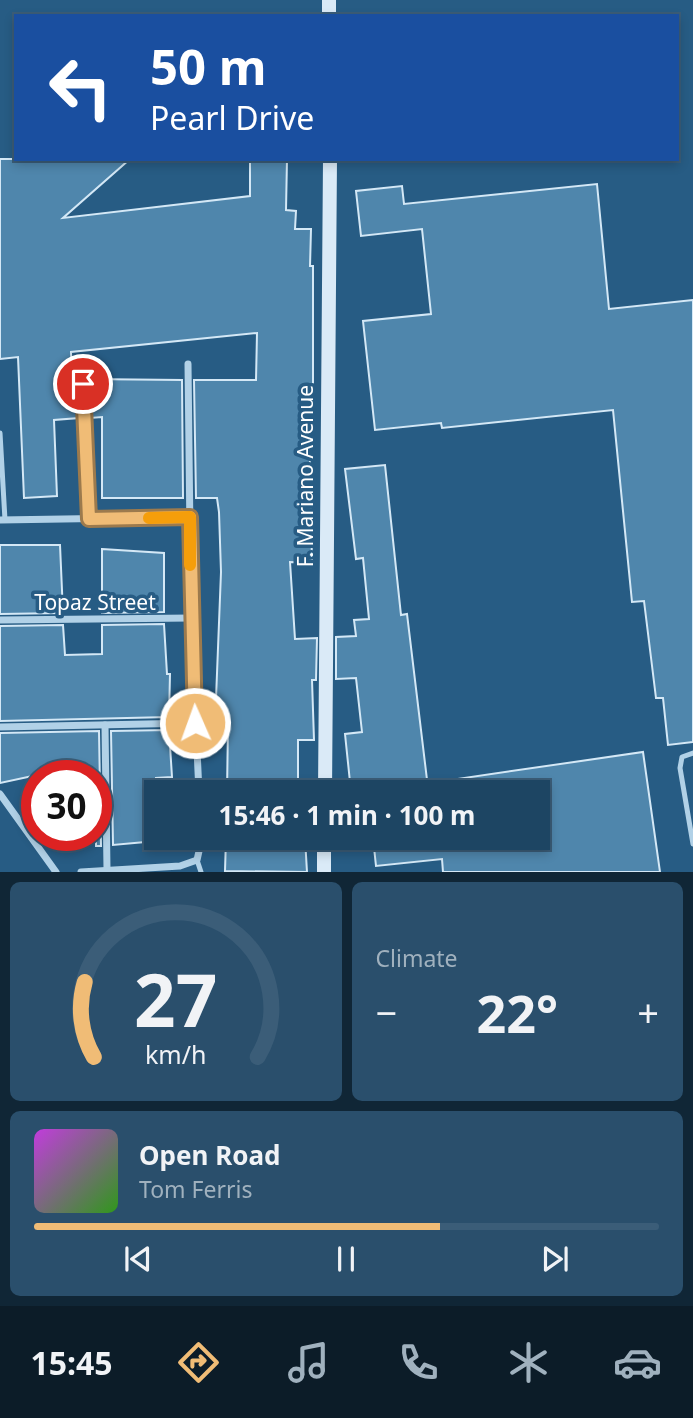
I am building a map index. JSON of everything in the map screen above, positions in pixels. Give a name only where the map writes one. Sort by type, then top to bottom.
[{"type":"street","name":"F. Mariano Avenue","points":[[325,780],[330,161]]},
{"type":"street","points":[[188,364],[191,618],[198,780]]},
{"type":"street","points":[[2,520],[190,517]]},
{"type":"street","name":"Topaz Street","points":[[0,620],[191,618]]},
{"type":"street","points":[[0,727],[195,723]]},
{"type":"street","points":[[105,725],[107,869]]},
{"type":"street","points":[[0,794],[56,872]]},
{"type":"street","points":[[81,872],[180,866],[197,860],[199,850]]},
{"type":"street","points":[[324,850],[324,872]]},
{"type":"lane","points":[[83,384],[89,519]]},
{"type":"lane","points":[[0,433],[2,520]]},
{"type":"lane","points":[[693,753],[682,757],[680,768],[693,844]]},
{"type":"lane","points":[[197,860],[201,872]]},
{"type":"building","points":[[0,159],[128,161],[63,218],[250,196],[250,161],[287,161],[286,210],[296,211],[295,229],[311,229],[310,266],[313,266],[313,412],[309,412],[312,563],[290,562],[295,639],[317,638],[316,680],[312,680],[314,740],[298,740],[298,780],[227,780],[228,724],[215,724],[221,572],[219,512],[217,498],[196,498],[194,380],[256,380],[257,333],[71,352],[72,379],[81,379],[78,384],[79,418],[54,420],[57,496],[24,498],[18,357],[0,359]]},
{"type":"building","points":[[597,184],[609,309],[693,300],[693,742],[668,745],[663,698],[656,698],[644,601],[632,602],[613,410],[442,428],[441,423],[375,430],[363,321],[431,314],[422,229],[361,236],[356,191],[402,186],[404,204]]},
{"type":"building","points":[[85,379],[182,380],[183,498],[102,498],[102,417],[90,418]]},
{"type":"building","points":[[385,465],[401,615],[407,614],[427,780],[350,780],[345,734],[362,732],[356,678],[336,679],[336,637],[356,636],[354,620],[369,619],[363,558],[356,559],[345,469]]},
{"type":"building","points":[[0,545],[60,545],[63,613],[0,614]]},
{"type":"building","points":[[102,549],[164,553],[164,612],[102,613]]},
{"type":"building","points":[[164,624],[167,674],[170,674],[169,717],[0,721],[0,626],[63,625],[65,655],[102,654],[102,625]]},
{"type":"building","points":[[169,730],[172,777],[144,780],[144,842],[113,845],[111,731]]},
{"type":"building","points":[[99,731],[100,760],[21,760],[21,778],[0,783],[0,733]]},
{"type":"building","points":[[643,752],[660,872],[443,872],[442,859],[376,866],[374,850],[550,850],[550,780],[457,779]]},
{"type":"building","points":[[226,850],[306,850],[307,872],[225,871]]},
{"type":"slow traffic","points":[[149,518],[190,517],[190,565]]},
{"type":"route","points":[[83,384],[89,519],[190,517],[195,723]]}]
